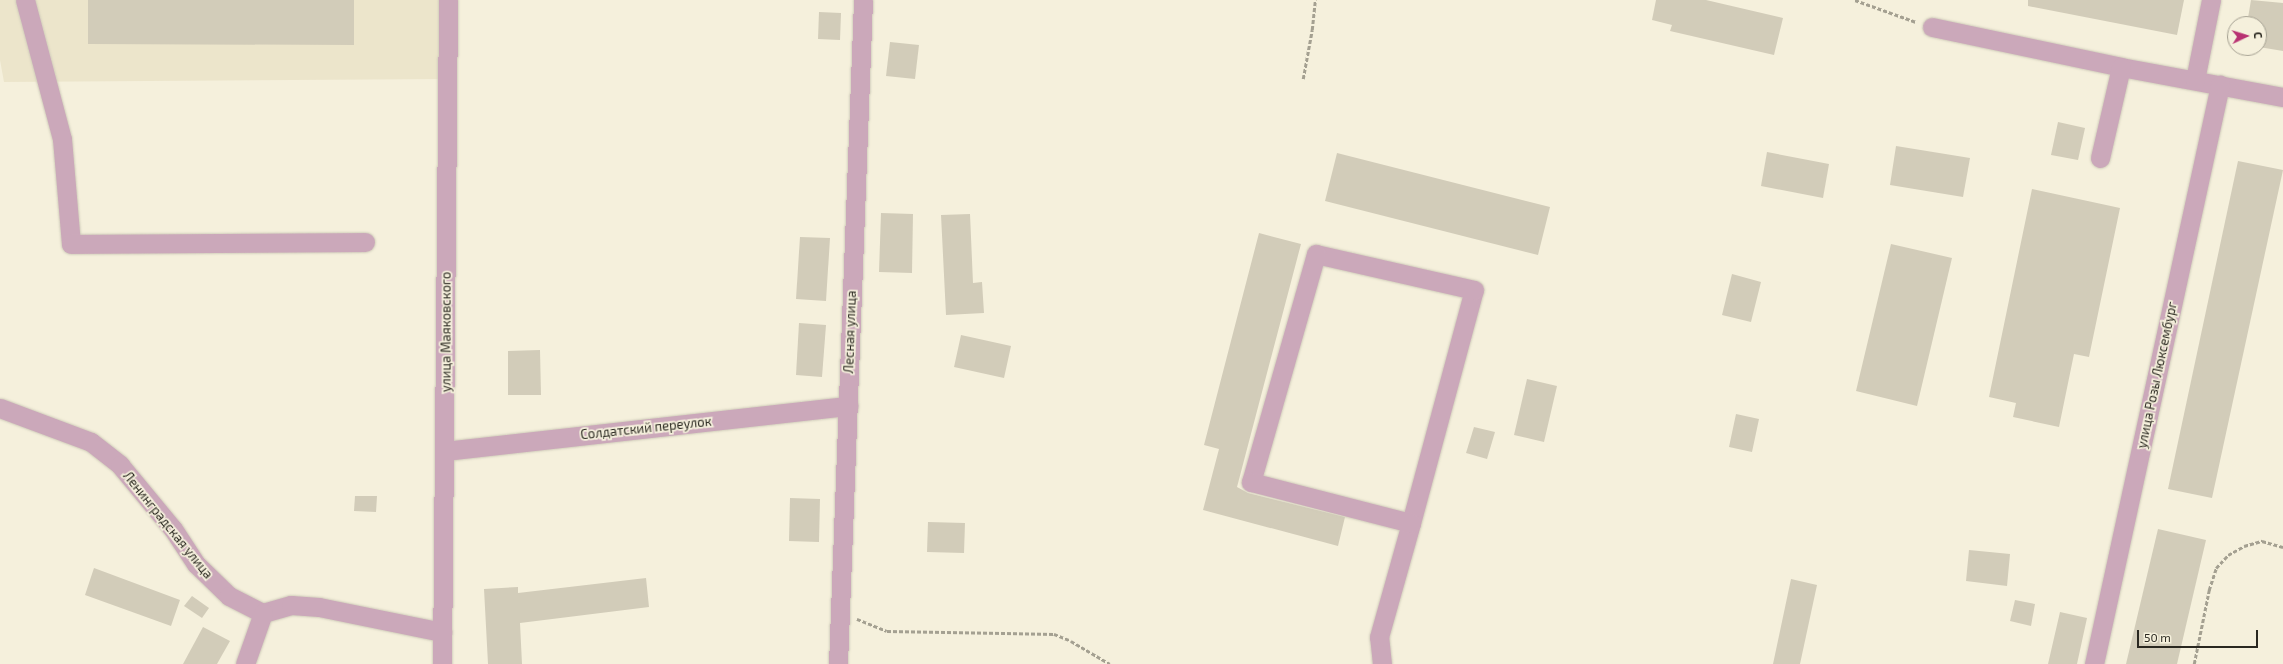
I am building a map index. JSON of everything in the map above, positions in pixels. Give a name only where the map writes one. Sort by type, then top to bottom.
[{"type":"street","points":[[25,0],[62,139],[71,244],[365,242]]},
{"type":"street","name":"улица Маяковского","points":[[442,664],[448,0]]},
{"type":"street","name":"Лесная улица","points":[[838,664],[863,0]]},
{"type":"street","points":[[2195,80],[2211,0]]},
{"type":"street","points":[[1932,27],[2121,67],[2283,97]]},
{"type":"street","points":[[2100,158],[2121,67]]},
{"type":"street","name":"улица Розы Люксембург","points":[[2094,664],[2220,85]]},
{"type":"street","points":[[1382,664],[1379,637],[1474,290],[1316,254],[1251,482],[1410,523]]},
{"type":"street","name":"Солдатский переулок","points":[[445,451],[848,406]]},
{"type":"street","name":"Ленинградская улица","points":[[0,408],[91,442],[114,460],[147,495],[196,564],[229,596],[264,613]]},
{"type":"street","points":[[245,664],[264,613],[291,605],[319,607],[442,632]]},
{"type":"path","points":[[1303,79],[1312,30],[1315,0]]},
{"type":"path","points":[[1856,0],[1932,27]]},
{"type":"path","points":[[2194,664],[2208,590],[2216,568],[2228,556],[2244,546],[2262,541],[2283,547]]},
{"type":"path","points":[[840,612],[887,631],[1054,634],[1110,664]]},
{"type":"shaded area","points":[[0,0],[448,0],[448,79],[4,82],[0,60]]},
{"type":"building","points":[[88,0],[354,0],[354,45],[88,44]]},
{"type":"building","points":[[1656,0],[1706,0],[1783,18],[1774,55],[1670,31],[1672,25],[1652,20]]},
{"type":"building","points":[[2028,0],[2184,0],[2177,35],[2028,6]]},
{"type":"building","points":[[2251,0],[2283,3],[2283,51],[2267,48],[2267,16],[2248,16]]},
{"type":"building","points":[[819,12],[841,13],[840,40],[818,39]]},
{"type":"building","points":[[890,42],[919,45],[915,79],[886,76]]},
{"type":"building","points":[[2058,122],[2085,128],[2078,160],[2051,155]]},
{"type":"building","points":[[1896,146],[1970,158],[1963,197],[1890,185]]},
{"type":"building","points":[[1767,152],[1829,164],[1823,198],[1761,186]]},
{"type":"building","points":[[1337,153],[1550,207],[1538,255],[1325,201]]},
{"type":"building","points":[[2238,161],[2283,170],[2212,498],[2168,489]]},
{"type":"building","points":[[2032,189],[2120,208],[2089,357],[2074,354],[2059,427],[2013,417],[2016,403],[1989,397]]},
{"type":"building","points":[[881,213],[913,214],[912,273],[879,272]]},
{"type":"building","points":[[970,214],[973,283],[982,282],[984,313],[946,315],[941,215]]},
{"type":"building","points":[[1259,233],[1301,244],[1237,487],[1248,493],[1345,517],[1338,546],[1203,510],[1219,449],[1204,445]]},
{"type":"building","points":[[800,237],[830,238],[826,301],[796,299]]},
{"type":"building","points":[[1891,244],[1952,258],[1917,406],[1856,391]]},
{"type":"building","points":[[1732,274],[1761,282],[1751,322],[1722,315]]},
{"type":"building","points":[[799,323],[826,325],[822,377],[796,375]]},
{"type":"building","points":[[961,335],[1011,346],[1004,378],[954,367]]},
{"type":"building","points":[[540,350],[541,395],[508,395],[508,351]]},
{"type":"building","points":[[1527,379],[1557,386],[1544,442],[1514,435]]},
{"type":"building","points":[[1736,414],[1759,419],[1752,452],[1729,447]]},
{"type":"building","points":[[1474,427],[1495,432],[1487,459],[1466,453]]},
{"type":"building","points":[[355,496],[377,496],[376,512],[354,511]]},
{"type":"building","points":[[790,498],[820,499],[819,542],[789,541]]},
{"type":"building","points":[[928,522],[965,523],[964,553],[927,552]]},
{"type":"building","points":[[2158,529],[2206,540],[2177,664],[2126,664]]},
{"type":"building","points":[[1969,550],[2010,554],[2007,586],[1966,581]]},
{"type":"building","points":[[94,568],[180,600],[171,626],[85,595]]},
{"type":"building","points":[[646,578],[649,607],[520,623],[522,664],[488,664],[484,589],[518,587],[518,593]]},
{"type":"building","points":[[1791,579],[1817,585],[1800,664],[1773,664]]},
{"type":"building","points":[[192,596],[209,608],[202,618],[184,606]]},
{"type":"building","points":[[2015,600],[2035,604],[2031,626],[2010,621]]},
{"type":"building","points":[[2060,612],[2087,618],[2077,664],[2048,664]]},
{"type":"building","points":[[203,627],[230,641],[217,664],[183,664]]}]
